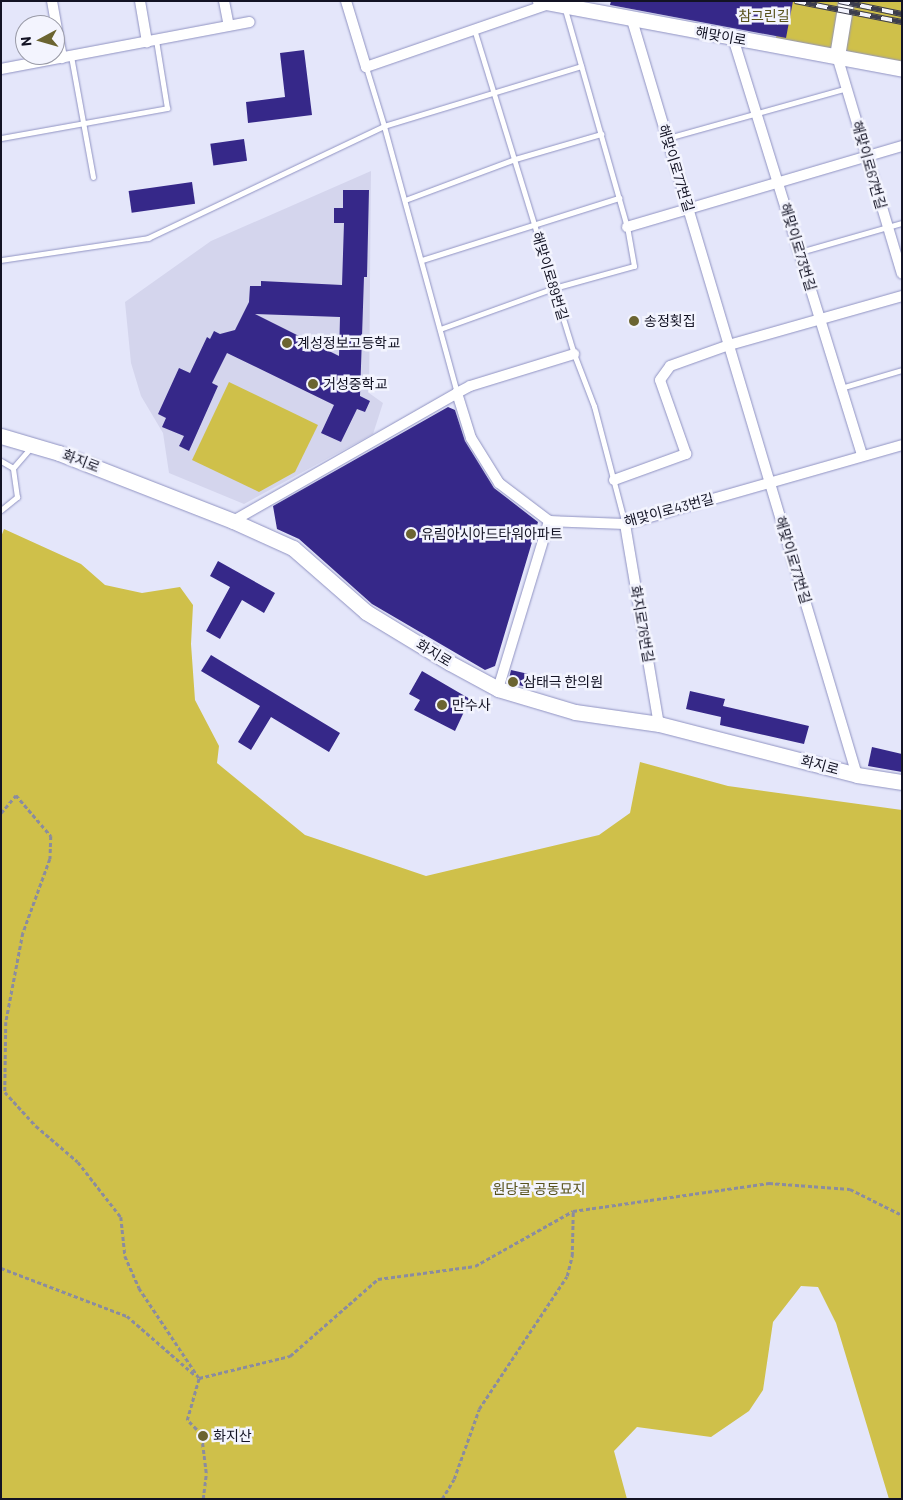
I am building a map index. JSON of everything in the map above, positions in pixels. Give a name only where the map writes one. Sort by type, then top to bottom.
[{"type":"street","points":[[52,1],[66,57]]},
{"type":"street","points":[[140,1],[152,41]]},
{"type":"street","points":[[224,1],[229,26]]},
{"type":"street","points":[[346,1],[366,67],[474,28],[551,4]]},
{"type":"street","points":[[837,56],[846,1]]},
{"type":"street","name":"해맞이로","points":[[551,4],[902,69]]},
{"type":"street","name":"해맞이로77번길","points":[[632,20],[856,775]]},
{"type":"street","points":[[1,69],[250,22]]},
{"type":"street","name":"해맞이로73번길","points":[[733,38],[862,456]]},
{"type":"street","name":"해맞이로67번길","points":[[837,56],[902,274]]},
{"type":"street","points":[[627,227],[902,146]]},
{"type":"street","points":[[614,480],[686,454],[660,380],[670,366],[729,345],[902,296]]},
{"type":"street","points":[[233,521],[470,386],[574,354]]},
{"type":"street","points":[[457,393],[471,438],[499,483],[549,521],[498,689]]},
{"type":"street","name":"화지로","points":[[1,436],[59,452],[233,521],[293,548],[366,612],[450,663],[498,689],[575,712],[659,724],[856,775],[902,782]]},
{"type":"street","name":"해맞이로43번길","points":[[549,521],[625,524],[902,445]]},
{"type":"street","name":"화지로76번길","points":[[625,524],[659,724]]},
{"type":"lane","points":[[440,329],[554,288],[634,266],[627,227],[581,66],[551,4]]},
{"type":"lane","name":"해맞이로89번길","points":[[474,28],[574,354],[594,406],[625,524]]},
{"type":"lane","points":[[1,138],[167,108],[152,41]]},
{"type":"lane","points":[[66,57],[84,123],[93,177]]},
{"type":"lane","points":[[1,260],[148,238],[384,126],[581,66]]},
{"type":"lane","points":[[366,67],[422,260],[457,393]]},
{"type":"lane","points":[[667,138],[847,88]]},
{"type":"lane","points":[[404,200],[515,159],[601,134]]},
{"type":"lane","points":[[422,260],[619,198]]},
{"type":"lane","points":[[799,252],[902,223]]},
{"type":"lane","points":[[841,388],[902,370]]},
{"type":"lane","points":[[1,510],[17,497],[13,468],[33,444]]},
{"type":"lane","points":[[1,462],[13,468]]},
{"type":"path","points":[[1,813],[16,795],[51,836],[50,859],[23,933],[6,1022],[6,1092],[36,1126],[78,1162],[121,1217],[125,1256],[139,1288],[198,1378],[187,1420],[202,1434],[206,1473],[203,1499]]},
{"type":"path","points":[[198,1378],[290,1356],[378,1279],[475,1266],[573,1211],[769,1182],[850,1189],[902,1215]]},
{"type":"path","points":[[442,1499],[454,1479],[479,1409],[567,1276],[572,1256],[573,1211]]},
{"type":"path","points":[[1,1268],[126,1316],[198,1378]]},
{"type":"shaded area","points":[[371,171],[369,393],[383,403],[373,434],[244,504],[169,473],[163,433],[141,396],[131,363],[125,302],[211,241]]},
{"type":"green space","name":"참그린길","points":[[785,1],[902,1],[902,65],[774,46]]},
{"type":"green space","points":[[229,382],[318,425],[295,472],[259,492],[192,460]]},
{"type":"green space","name":"원당골 공동묘지","points":[[4,529],[81,564],[105,585],[142,593],[180,587],[193,605],[191,644],[195,700],[219,746],[217,763],[305,835],[426,876],[599,835],[630,813],[640,762],[728,786],[902,810],[902,1499],[889,1499],[836,1323],[818,1287],[801,1286],[773,1322],[763,1390],[749,1411],[711,1437],[637,1427],[614,1451],[627,1499],[1,1499],[1,537]]},
{"type":"building","name":"참그린길","points":[[611,1],[793,1],[786,38],[610,5]]},
{"type":"building","points":[[304,50],[312,115],[248,123],[246,102],[285,97],[280,53]]},
{"type":"building","points":[[244,139],[247,161],[213,166],[210,144]]},
{"type":"building","points":[[192,182],[195,204],[132,213],[129,191]]},
{"type":"building","points":[[343,190],[369,190],[367,277],[364,277],[360,396],[370,401],[365,412],[357,409],[341,442],[321,433],[334,405],[227,353],[212,383],[218,386],[189,451],[179,446],[184,436],[162,427],[166,418],[158,414],[179,368],[190,373],[207,337],[210,339],[214,331],[220,334],[235,330],[249,302],[250,286],[261,286],[261,281],[342,285],[344,223],[334,223],[334,208],[343,208]],"holes":[[[255,314],[340,317],[339,356]]]},
{"type":"building","name":"유림아시아드타워아파트","points":[[448,407],[455,410],[465,441],[494,488],[538,522],[495,666],[485,670],[372,604],[299,539],[277,529],[273,506]]},
{"type":"building","points":[[218,561],[275,593],[264,613],[242,600],[220,639],[206,631],[230,587],[210,576]]},
{"type":"building","points":[[211,655],[340,733],[329,752],[271,717],[251,750],[238,742],[260,706],[201,671]]},
{"type":"building","points":[[511,670],[528,674],[525,686],[508,683]]},
{"type":"building","name":"만수사","points":[[422,671],[470,699],[455,731],[414,710],[420,700],[409,694]]},
{"type":"building","points":[[690,691],[725,699],[723,706],[809,726],[804,744],[720,725],[721,717],[686,709]]},
{"type":"building","points":[[872,747],[902,754],[902,772],[868,766]]},
{"type":"railway","points":[[795,1],[902,22]]},
{"type":"railway","points":[[839,1],[902,14]]},
{"type":"place","name":"송정횟집","points":[[634,321]]},
{"type":"place","name":"계성정보고등학교","points":[[287,343]]},
{"type":"place","name":"거성중학교","points":[[313,384]]},
{"type":"place","name":"유림아시아드타워아파트","points":[[411,534]]},
{"type":"place","name":"삼태극 한의원","points":[[513,682]]},
{"type":"place","name":"만수사","points":[[442,705]]},
{"type":"place","name":"화지산","points":[[203,1436]]}]
